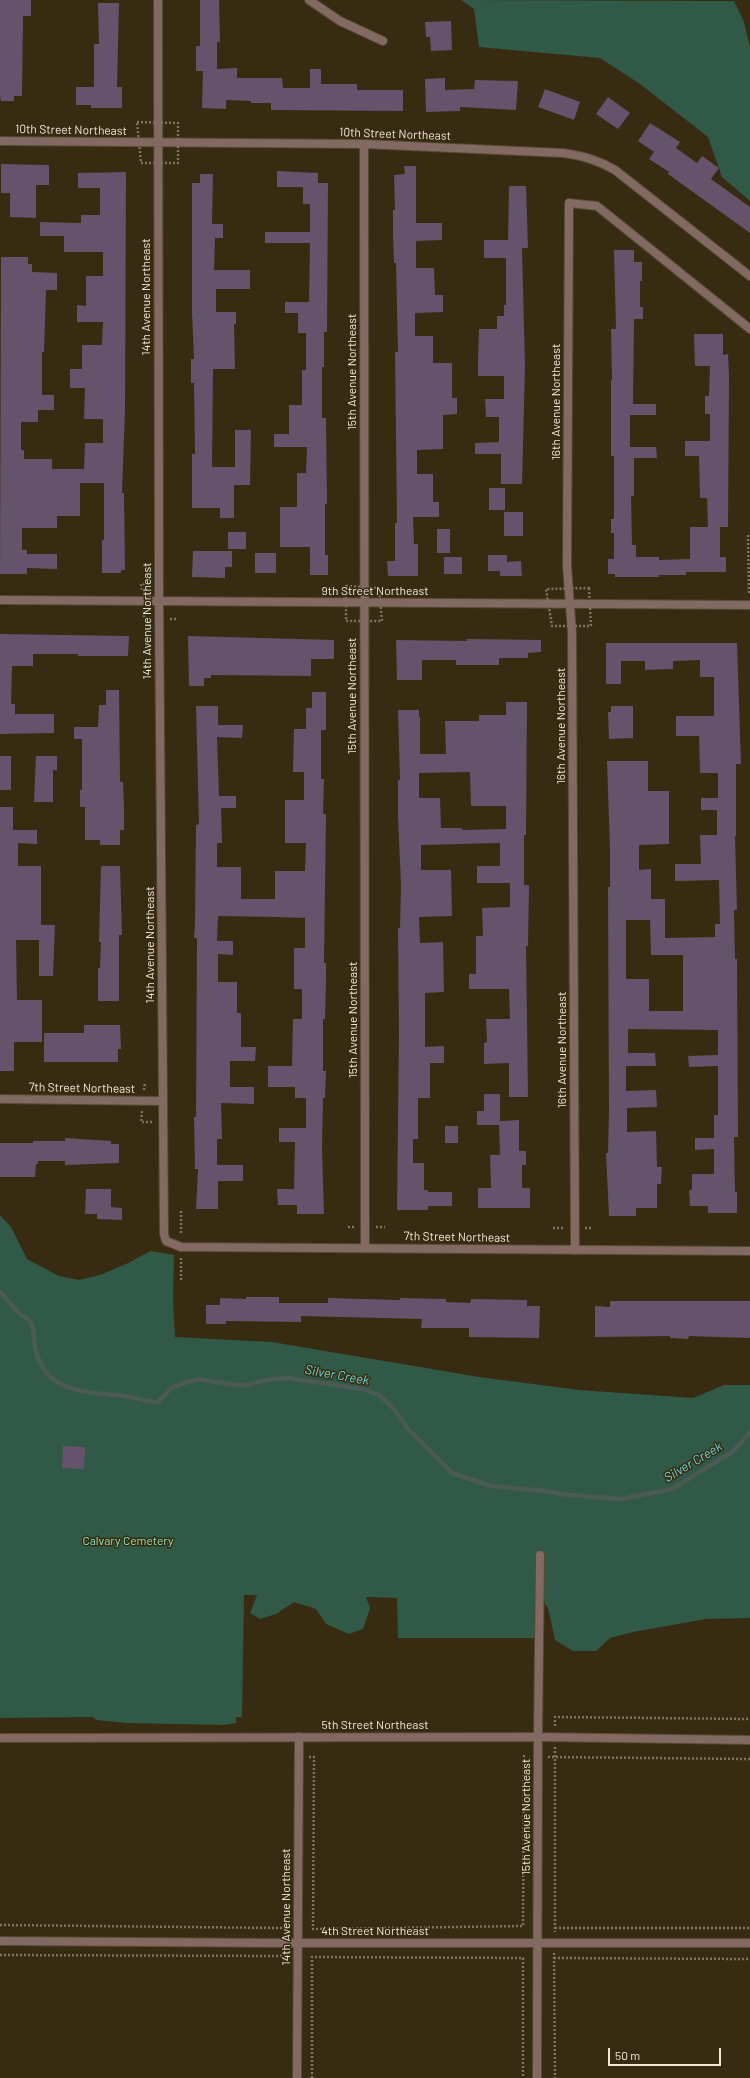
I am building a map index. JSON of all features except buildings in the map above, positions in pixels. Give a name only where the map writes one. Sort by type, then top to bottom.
[{"type":"street","name":"14th Avenue Northeast","points":[[158,0],[159,601],[163,1225],[166,1241]]},
{"type":"street","points":[[309,0],[340,21],[384,41]]},
{"type":"street","name":"10th Street Northeast","points":[[0,141],[364,144],[581,155],[600,162],[615,170],[750,276]]},
{"type":"street","name":"15th Avenue Northeast","points":[[364,144],[365,1248]]},
{"type":"street","name":"16th Avenue Northeast","points":[[575,1250],[572,632],[566,566],[569,203],[597,206],[750,329]]},
{"type":"street","name":"9th Street Northeast","points":[[0,600],[750,605]]},
{"type":"street","name":"7th Street Northeast","points":[[0,1099],[163,1101]]},
{"type":"street","name":"7th Street Northeast","points":[[166,1241],[181,1247],[750,1251]]},
{"type":"street","name":"15th Avenue Northeast","points":[[537,2078],[540,1555]]},
{"type":"street","name":"14th Avenue Northeast","points":[[298,2078],[299,1737]]},
{"type":"street","name":"5th Street Northeast","points":[[0,1738],[538,1737],[750,1740]]},
{"type":"street","name":"4th Street Northeast","points":[[0,1941],[298,1943],[750,1942]]},
{"type":"path","points":[[748,535],[748,590],[750,590]]},
{"type":"path","points":[[556,1717],[750,1719]]},
{"type":"path","points":[[314,1757],[313,1928],[523,1926],[524,1756]]},
{"type":"path","points":[[556,2078],[554,1958],[556,1928],[555,1757],[750,1759]]},
{"type":"path","points":[[0,1926],[282,1928]]},
{"type":"path","points":[[556,1928],[750,1928]]},
{"type":"path","points":[[0,1955],[282,1956]]},
{"type":"path","points":[[312,2078],[312,1957],[523,1958],[523,2078]]},
{"type":"path","points":[[554,1958],[750,1959]]},
{"type":"green space","points":[[461,0],[734,1],[744,22],[750,47],[750,201],[722,177],[708,137],[640,84],[600,58],[479,47],[474,9]]},
{"type":"green space","name":"Calvary Cemetery","points":[[0,1215],[11,1227],[27,1259],[59,1276],[79,1280],[100,1275],[151,1251],[174,1255],[173,1299],[175,1337],[272,1342],[479,1377],[579,1390],[693,1398],[724,1385],[750,1385],[750,1618],[706,1619],[633,1632],[610,1638],[596,1651],[573,1651],[555,1640],[548,1608],[540,1597],[538,1638],[398,1638],[397,1598],[366,1597],[370,1608],[363,1629],[349,1634],[326,1624],[316,1609],[294,1602],[276,1614],[260,1619],[250,1613],[257,1595],[244,1595],[242,1717],[236,1717],[236,1723],[224,1725],[126,1723],[96,1720],[93,1717],[0,1718]]},
{"type":"waterway","name":"Silver Creek","points":[[0,1292],[19,1313],[30,1321],[33,1328],[36,1352],[42,1366],[57,1382],[67,1387],[90,1393],[125,1396],[158,1402],[171,1388],[199,1379],[234,1385],[248,1385],[266,1380],[288,1378],[362,1389],[379,1395],[394,1409],[409,1430],[452,1473],[491,1486],[545,1491],[568,1495],[622,1499],[672,1489],[732,1452],[750,1433]]}]
